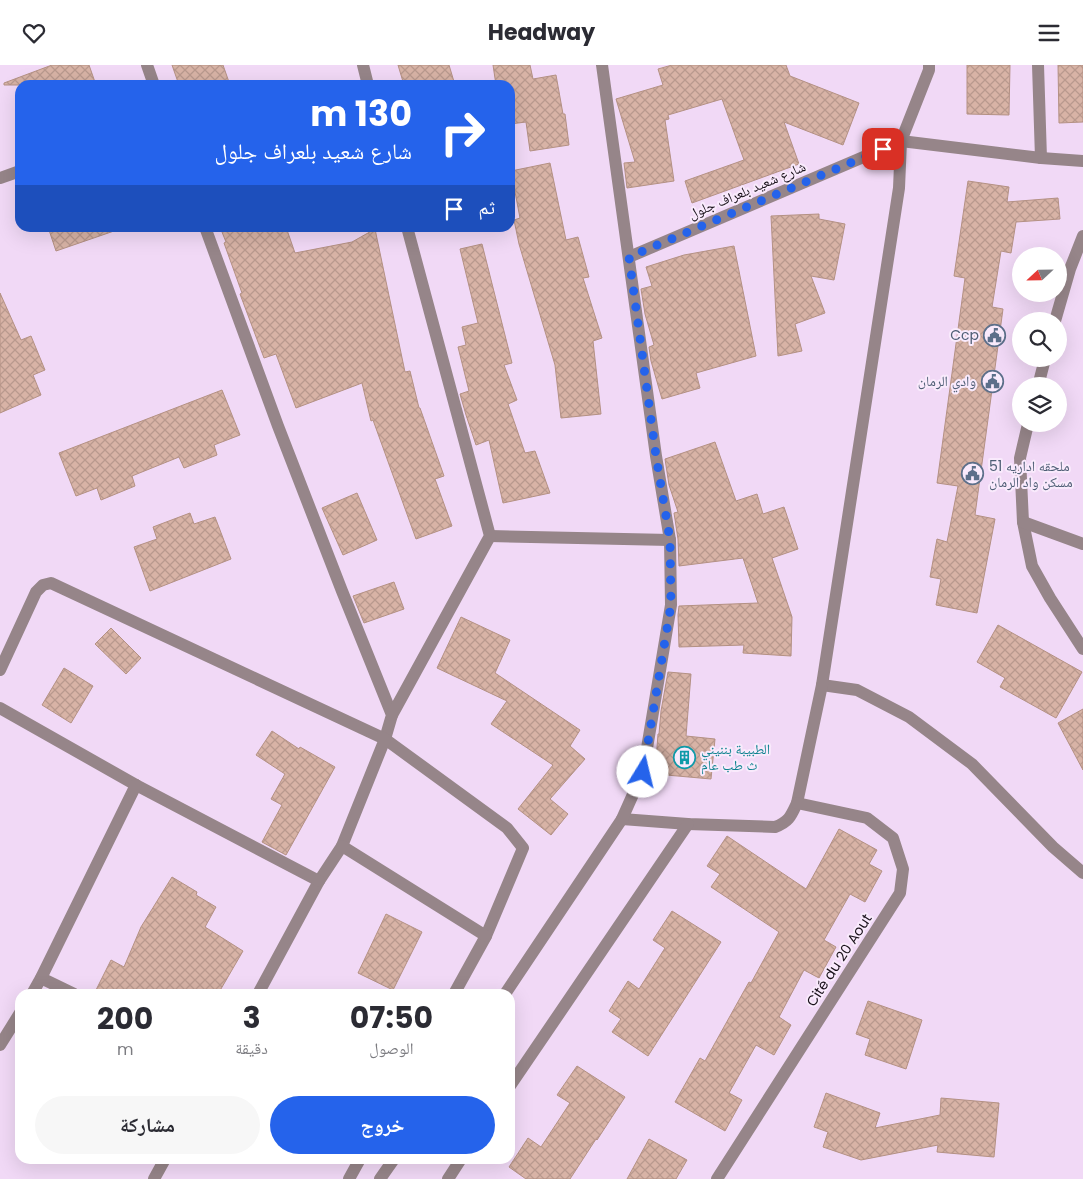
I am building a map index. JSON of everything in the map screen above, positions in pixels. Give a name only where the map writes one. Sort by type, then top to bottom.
[{"type":"street","points":[[148,65],[152,80]]},
{"type":"street","points":[[363,65],[367,80]]},
{"type":"street","points":[[622,819],[775,827],[782,825],[790,818],[797,803],[822,685],[899,188],[901,141],[929,70],[929,65]]},
{"type":"street","points":[[1038,65],[1041,158]]},
{"type":"street","points":[[508,989],[622,819],[643,772],[671,605],[670,540],[656,456],[629,257],[606,66]]},
{"type":"street","points":[[901,141],[1041,158],[1083,161]]},
{"type":"street","name":"شارع شعيد بلعراف جلول","points":[[629,257],[901,141]]},
{"type":"street","points":[[0,178],[15,173]]},
{"type":"street","points":[[208,232],[292,463],[392,715]]},
{"type":"street","points":[[261,989],[319,881],[342,845],[385,739],[392,715],[490,536],[408,232]]},
{"type":"street","points":[[1058,312],[1070,269],[1083,236]]},
{"type":"street","points":[[1026,432],[1020,458],[1023,522],[1032,566],[1083,649]]},
{"type":"street","points":[[1023,522],[1083,544]]},
{"type":"street","points":[[490,536],[670,540]]},
{"type":"street","points":[[0,669],[36,591],[43,585],[51,583],[385,739],[507,828],[524,848],[486,936],[457,989]]},
{"type":"street","points":[[822,685],[857,690],[909,717],[972,764],[1053,847],[1083,873]]},
{"type":"street","points":[[0,708],[136,785],[319,881]]},
{"type":"street","points":[[35,989],[136,785]]},
{"type":"street","name":"Cité du 20 Aout","points":[[718,1179],[900,893],[903,869],[893,838],[867,818],[797,803]]},
{"type":"street","points":[[515,1079],[688,823]]},
{"type":"street","points":[[342,845],[486,936]]},
{"type":"street","points":[[41,977],[64,989]]},
{"type":"street","points":[[0,1045],[15,1021]]},
{"type":"street","points":[[154,1179],[162,1164]]},
{"type":"street","points":[[349,1179],[357,1164]]},
{"type":"street","points":[[380,1179],[390,1164]]},
{"type":"street","points":[[448,1179],[458,1164]]},
{"type":"building","points":[[52,65],[89,65],[94,80],[15,80],[15,85],[4,85],[4,83]]},
{"type":"building","points":[[172,65],[223,65],[228,80],[177,80]]},
{"type":"building","points":[[398,65],[449,65],[454,80],[402,80]]},
{"type":"building","points":[[493,65],[530,65],[533,79],[556,75],[563,114],[565,114],[569,145],[530,151],[526,122],[515,123],[515,80],[495,80]]},
{"type":"building","points":[[672,65],[786,65],[790,76],[859,103],[843,145],[784,122],[799,164],[692,203],[685,181],[744,160],[722,99],[668,115],[669,119],[665,120],[674,181],[627,188],[624,163],[635,162],[616,99],[663,85],[658,69]]},
{"type":"building","points":[[967,65],[1010,65],[1009,115],[967,114]]},
{"type":"building","points":[[1058,65],[1083,65],[1083,122],[1059,123]]},
{"type":"building","points":[[550,163],[566,240],[578,237],[589,277],[583,278],[602,338],[593,341],[601,414],[561,418],[555,365],[515,225],[515,220],[520,218],[515,192],[515,170]]},
{"type":"building","points":[[968,181],[1009,187],[1007,202],[1058,198],[1060,219],[1016,222],[1011,253],[1001,251],[992,307],[1003,309],[975,515],[995,519],[977,613],[936,605],[941,579],[930,577],[937,539],[947,542],[958,486],[937,483],[965,278],[954,276]]},
{"type":"building","points":[[819,214],[819,219],[845,224],[834,280],[811,276],[825,313],[795,324],[802,351],[778,356],[771,216]]},
{"type":"building","points":[[50,232],[111,232],[56,251]]},
{"type":"building","points":[[222,232],[288,232],[295,253],[352,242],[370,232],[376,232],[405,372],[410,371],[419,408],[444,476],[435,479],[452,526],[416,539],[373,420],[371,421],[362,383],[296,408],[276,354],[264,358],[240,294],[242,293],[224,243],[226,242]]},
{"type":"building","points":[[482,244],[512,363],[504,365],[517,400],[508,404],[525,453],[535,451],[550,493],[503,503],[489,440],[476,445],[460,394],[469,391],[458,347],[466,345],[462,327],[478,323],[460,249]]},
{"type":"building","points":[[734,246],[756,356],[696,373],[700,388],[662,399],[651,361],[649,347],[654,345],[645,314],[641,289],[652,286],[646,267],[684,255]]},
{"type":"building","points":[[0,293],[21,340],[31,336],[45,370],[33,375],[41,395],[0,413]]},
{"type":"building","points":[[222,390],[240,435],[214,445],[217,455],[184,468],[179,457],[132,476],[135,486],[101,500],[97,488],[76,496],[59,453]]},
{"type":"building","points":[[715,442],[736,501],[757,494],[763,514],[784,507],[798,549],[772,558],[792,617],[791,656],[743,653],[744,645],[679,647],[679,606],[758,603],[743,558],[679,566],[678,539],[674,513],[678,512],[669,485],[665,459]]},
{"type":"building","points":[[357,493],[377,540],[343,555],[322,508]]},
{"type":"building","points":[[190,513],[194,524],[215,517],[231,559],[150,591],[134,547],[157,539],[153,527]]},
{"type":"building","points":[[394,582],[404,609],[364,623],[353,596]]},
{"type":"building","points":[[461,617],[510,640],[495,673],[580,730],[570,746],[585,759],[550,799],[568,814],[551,835],[518,809],[553,765],[491,724],[507,701],[437,668]]},
{"type":"building","points":[[998,625],[1082,672],[1056,718],[1000,687],[1005,678],[977,662]]},
{"type":"building","points":[[111,628],[141,658],[126,674],[95,644]]},
{"type":"building","points":[[64,668],[93,686],[71,723],[42,705]]},
{"type":"building","points":[[668,672],[691,674],[686,736],[715,739],[711,779],[655,774],[658,734]]},
{"type":"building","points":[[1083,709],[1083,770],[1058,723]]},
{"type":"building","points":[[272,731],[299,749],[300,747],[335,767],[286,855],[262,842],[282,805],[271,799],[285,774],[256,755]]},
{"type":"building","points":[[839,829],[877,850],[869,864],[882,871],[865,902],[850,894],[824,940],[836,947],[819,978],[804,970],[779,1017],[791,1025],[774,1055],[756,1045],[729,1093],[742,1100],[725,1131],[675,1102],[700,1058],[705,1061],[779,932],[711,887],[720,874],[707,866],[727,836],[806,889]]},
{"type":"building","points":[[172,877],[197,892],[196,895],[216,907],[205,927],[243,951],[221,989],[96,989],[111,960],[124,967],[141,927]]},
{"type":"building","points":[[672,911],[721,942],[648,1056],[612,1032],[621,1019],[609,1011],[628,981],[639,989],[665,948],[653,940]]},
{"type":"building","points":[[386,914],[422,932],[394,989],[358,973]]},
{"type":"building","points":[[868,1001],[922,1020],[906,1069],[865,1055],[870,1039],[856,1034]]},
{"type":"building","points":[[577,1066],[625,1097],[570,1179],[526,1179],[509,1167],[511,1164],[515,1164],[515,1158],[528,1138],[541,1147],[570,1103],[557,1095]]},
{"type":"building","points":[[826,1093],[880,1113],[875,1128],[940,1115],[941,1098],[999,1103],[994,1157],[937,1152],[938,1145],[861,1160],[823,1147],[828,1132],[814,1127]]},
{"type":"building","points":[[649,1139],[687,1160],[676,1179],[627,1179]]},
{"type":"place","name":"Ccp","points":[[995,335]]},
{"type":"place","name":"وادي الرمان","points":[[992,381]]},
{"type":"place","name":"ملحقه اداريه 51 مسكن واد الرمان","points":[[973,474]]},
{"type":"place","name":"الطبيبة بننيني ث طب عام","points":[[685,757]]},
{"type":"route","points":[[643,772],[671,605],[670,540],[656,456],[629,257],[883,149]]}]
